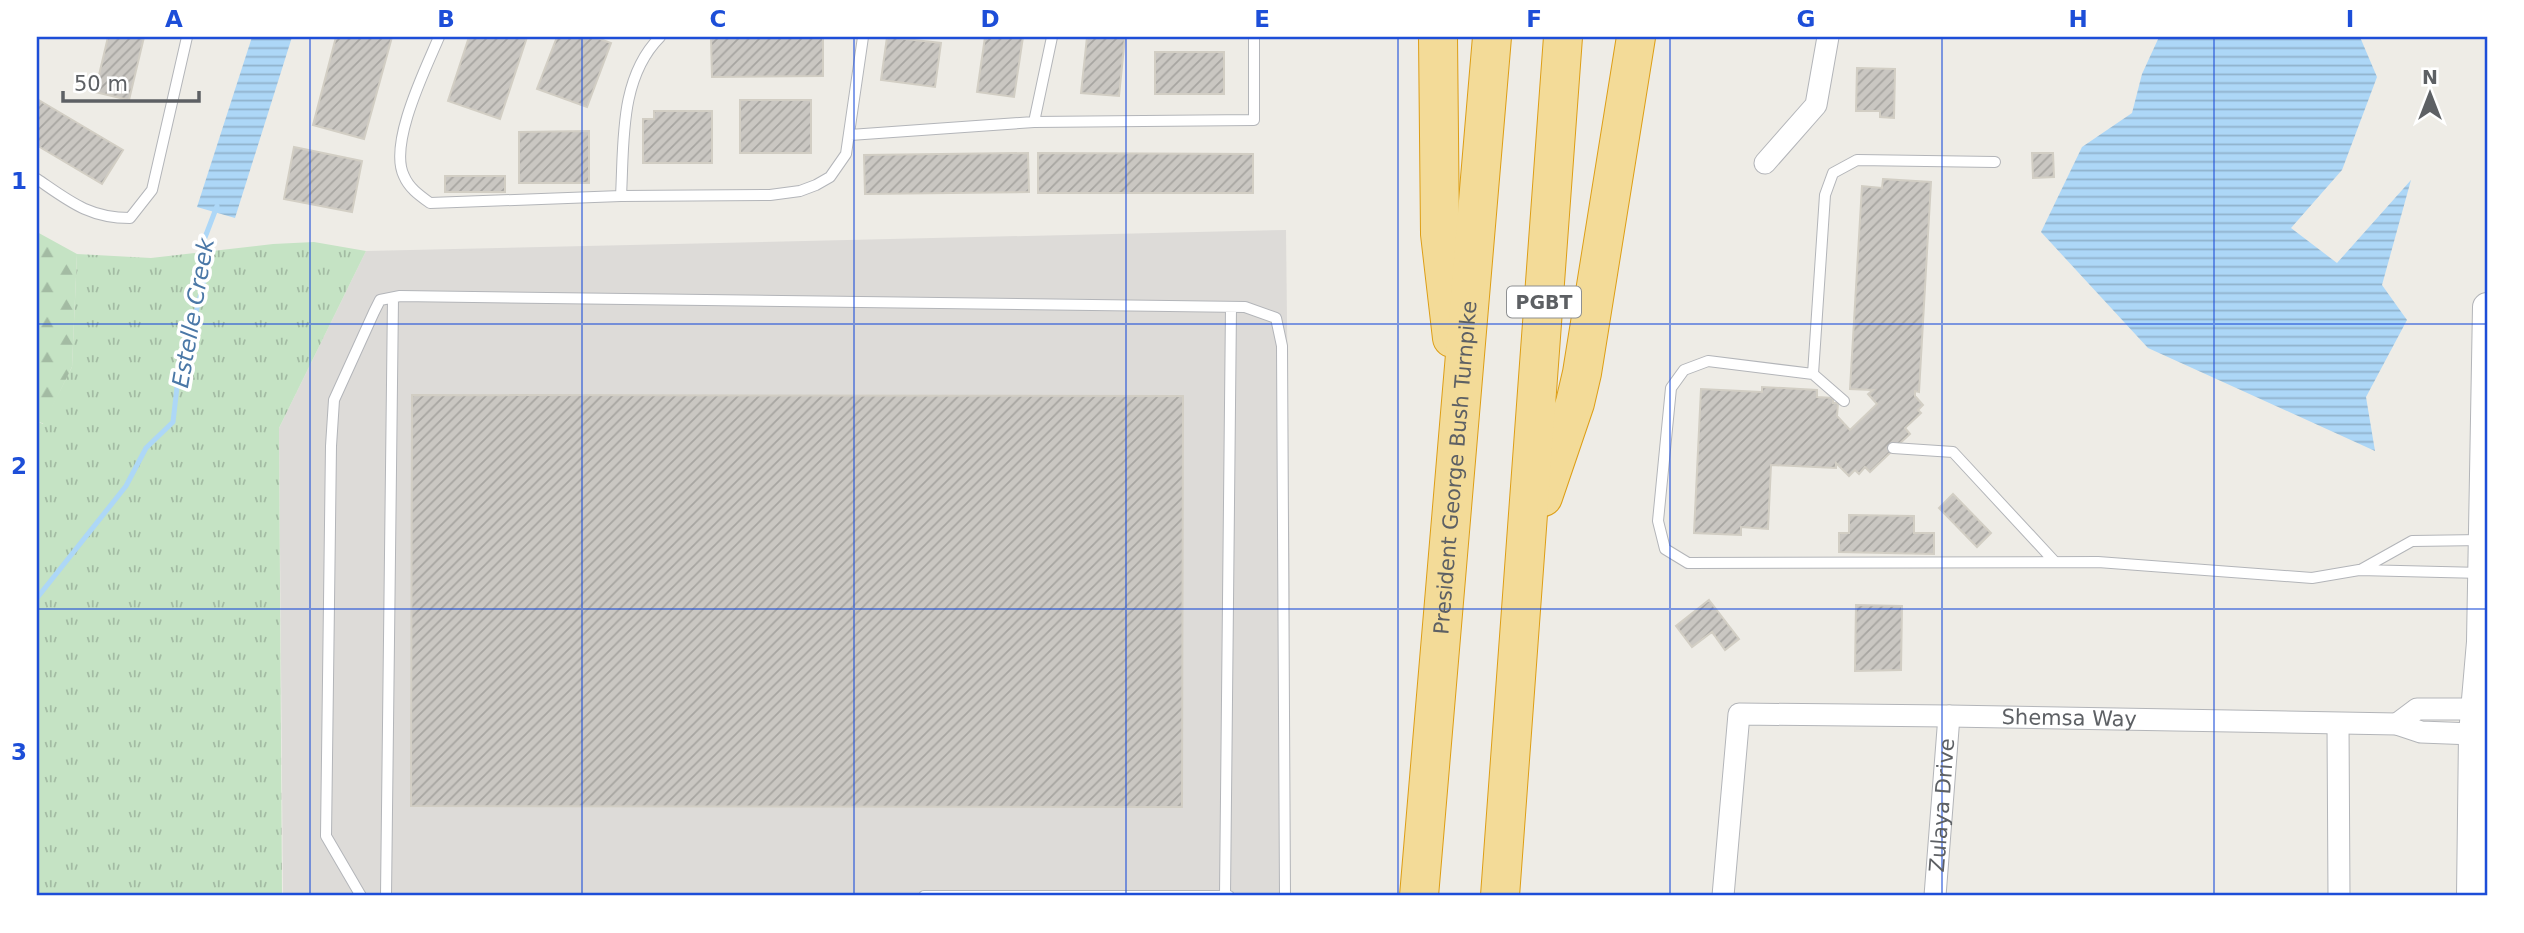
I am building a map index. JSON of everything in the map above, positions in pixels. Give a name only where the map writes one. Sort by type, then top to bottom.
[{"type":"highway","points":[[1438,37],[1441,243],[1461,423]]},
{"type":"highway","name":"President George Bush Turnpike","points":[[1419,896],[1492,37]]},
{"type":"highway","name":"PGBT","points":[[1500,896],[1563,37]]},
{"type":"highway","points":[[1524,566],[1532,530],[1575,403],[1582,373],[1636,37]]},
{"type":"street","points":[[1765,163],[1816,105],[1828,37]]},
{"type":"street","points":[[2471,896],[2474,722],[2481,642],[2484,557],[2487,307]]},
{"type":"street","name":"Shemsa Way","points":[[1723,896],[1739,714],[2397,724],[2421,732],[2474,722]]},
{"type":"street","name":"Zulaya Drive","points":[[1935,896],[1949,716]]},
{"type":"street","points":[[2338,724],[2339,896]]},
{"type":"lane","points":[[37,179],[80,208],[108,218],[130,218],[152,190],[187,37]]},
{"type":"lane","points":[[439,37],[406,120],[400,150],[402,174],[414,191],[429,203],[621,196],[770,195],[800,191],[830,177],[846,154],[863,37]]},
{"type":"lane","points":[[621,196],[626,107],[638,69],[660,37]]},
{"type":"lane","points":[[1034,122],[1052,37]]},
{"type":"lane","points":[[850,135],[1034,122],[1254,120],[1254,37]]},
{"type":"lane","points":[[1813,374],[1825,195],[1833,173],[1857,160],[1995,162]]},
{"type":"lane","points":[[386,896],[393,298]]},
{"type":"lane","points":[[360,896],[326,836],[331,446],[334,400],[380,300],[393,298],[1245,307],[1276,318],[1282,346],[1285,896]]},
{"type":"lane","points":[[1226,896],[1231,307]]},
{"type":"lane","points":[[1844,401],[1813,374],[1708,361],[1684,370],[1671,388],[1658,521],[1665,549],[1688,563],[2098,562],[2312,578],[2359,570],[2484,557]]},
{"type":"lane","points":[[1893,448],[1953,452],[2055,562]]},
{"type":"lane","points":[[2359,570],[2412,541],[2484,557]]},
{"type":"lane","points":[[924,896],[1233,896]]},
{"type":"shaded area","points":[[1286,230],[1290,590],[1287,896],[283,896],[279,428],[366,251]]},
{"type":"green space","points":[[37,232],[77,254],[72,367],[44,424],[37,421]]},
{"type":"green space","points":[[314,242],[366,251],[279,428],[282,896],[37,896],[37,421],[43,424],[72,367],[77,254],[151,258]]},
{"type":"water","points":[[252,37],[292,37],[235,218],[197,207]]},
{"type":"water","points":[[2159,37],[2360,37],[2377,77],[2342,170],[2291,228],[2337,263],[2411,180],[2382,285],[2407,320],[2366,397],[2375,451],[2148,348],[2041,232],[2082,147],[2132,113],[2142,74]]},
{"type":"building","points":[[108,37],[144,37],[129,100],[95,92]]},
{"type":"building","points":[[336,37],[392,37],[364,139],[313,125]]},
{"type":"building","points":[[469,37],[527,37],[500,119],[448,101]]},
{"type":"building","points":[[557,37],[595,37],[611,43],[587,107],[537,89]]},
{"type":"building","points":[[711,37],[823,37],[823,76],[712,77]]},
{"type":"building","points":[[887,37],[941,43],[935,87],[881,80]]},
{"type":"building","points":[[985,37],[1023,37],[1014,97],[977,92]]},
{"type":"building","points":[[1087,37],[1125,37],[1119,96],[1081,93]]},
{"type":"building","points":[[1155,52],[1224,52],[1224,94],[1155,94]]},
{"type":"building","points":[[1857,68],[1895,69],[1894,118],[1880,117],[1880,111],[1856,111]]},
{"type":"building","points":[[37,99],[123,150],[102,184],[38,146]]},
{"type":"building","points":[[740,100],[811,100],[811,153],[740,153]]},
{"type":"building","points":[[654,111],[712,111],[712,163],[643,163],[643,119],[654,119]]},
{"type":"building","points":[[589,131],[589,183],[519,183],[519,132]]},
{"type":"building","points":[[294,147],[362,161],[352,212],[284,199]]},
{"type":"building","points":[[1028,153],[1029,192],[865,194],[864,155]]},
{"type":"building","points":[[1038,153],[1253,154],[1253,193],[1038,193]]},
{"type":"building","points":[[2032,153],[2053,153],[2054,177],[2033,178]]},
{"type":"building","points":[[445,176],[505,176],[505,192],[445,192]]},
{"type":"building","points":[[1883,179],[1931,182],[1919,392],[1915,391],[1915,396],[1923,405],[1918,410],[1921,413],[1905,428],[1910,434],[1888,450],[1891,452],[1870,472],[1865,467],[1859,474],[1855,470],[1849,476],[1836,463],[1836,468],[1771,465],[1768,529],[1741,527],[1741,535],[1694,533],[1701,389],[1762,392],[1762,387],[1817,390],[1817,397],[1833,398],[1833,403],[1838,403],[1837,416],[1850,430],[1877,404],[1868,394],[1873,390],[1850,389],[1862,186],[1882,188]]},
{"type":"building","points":[[412,395],[1183,396],[1182,807],[411,806]]},
{"type":"building","points":[[1953,494],[1991,533],[1977,547],[1939,508]]},
{"type":"building","points":[[1849,515],[1914,516],[1914,533],[1934,533],[1934,554],[1839,552],[1839,533],[1849,533]]},
{"type":"building","points":[[1709,600],[1739,639],[1725,650],[1712,632],[1692,647],[1676,626]]},
{"type":"building","points":[[1856,605],[1902,606],[1901,670],[1855,671]]},
{"type":"waterway","name":"Estelle Creek","points":[[37,598],[126,486],[146,448],[173,422],[177,387],[204,281],[204,240],[217,206]]}]
